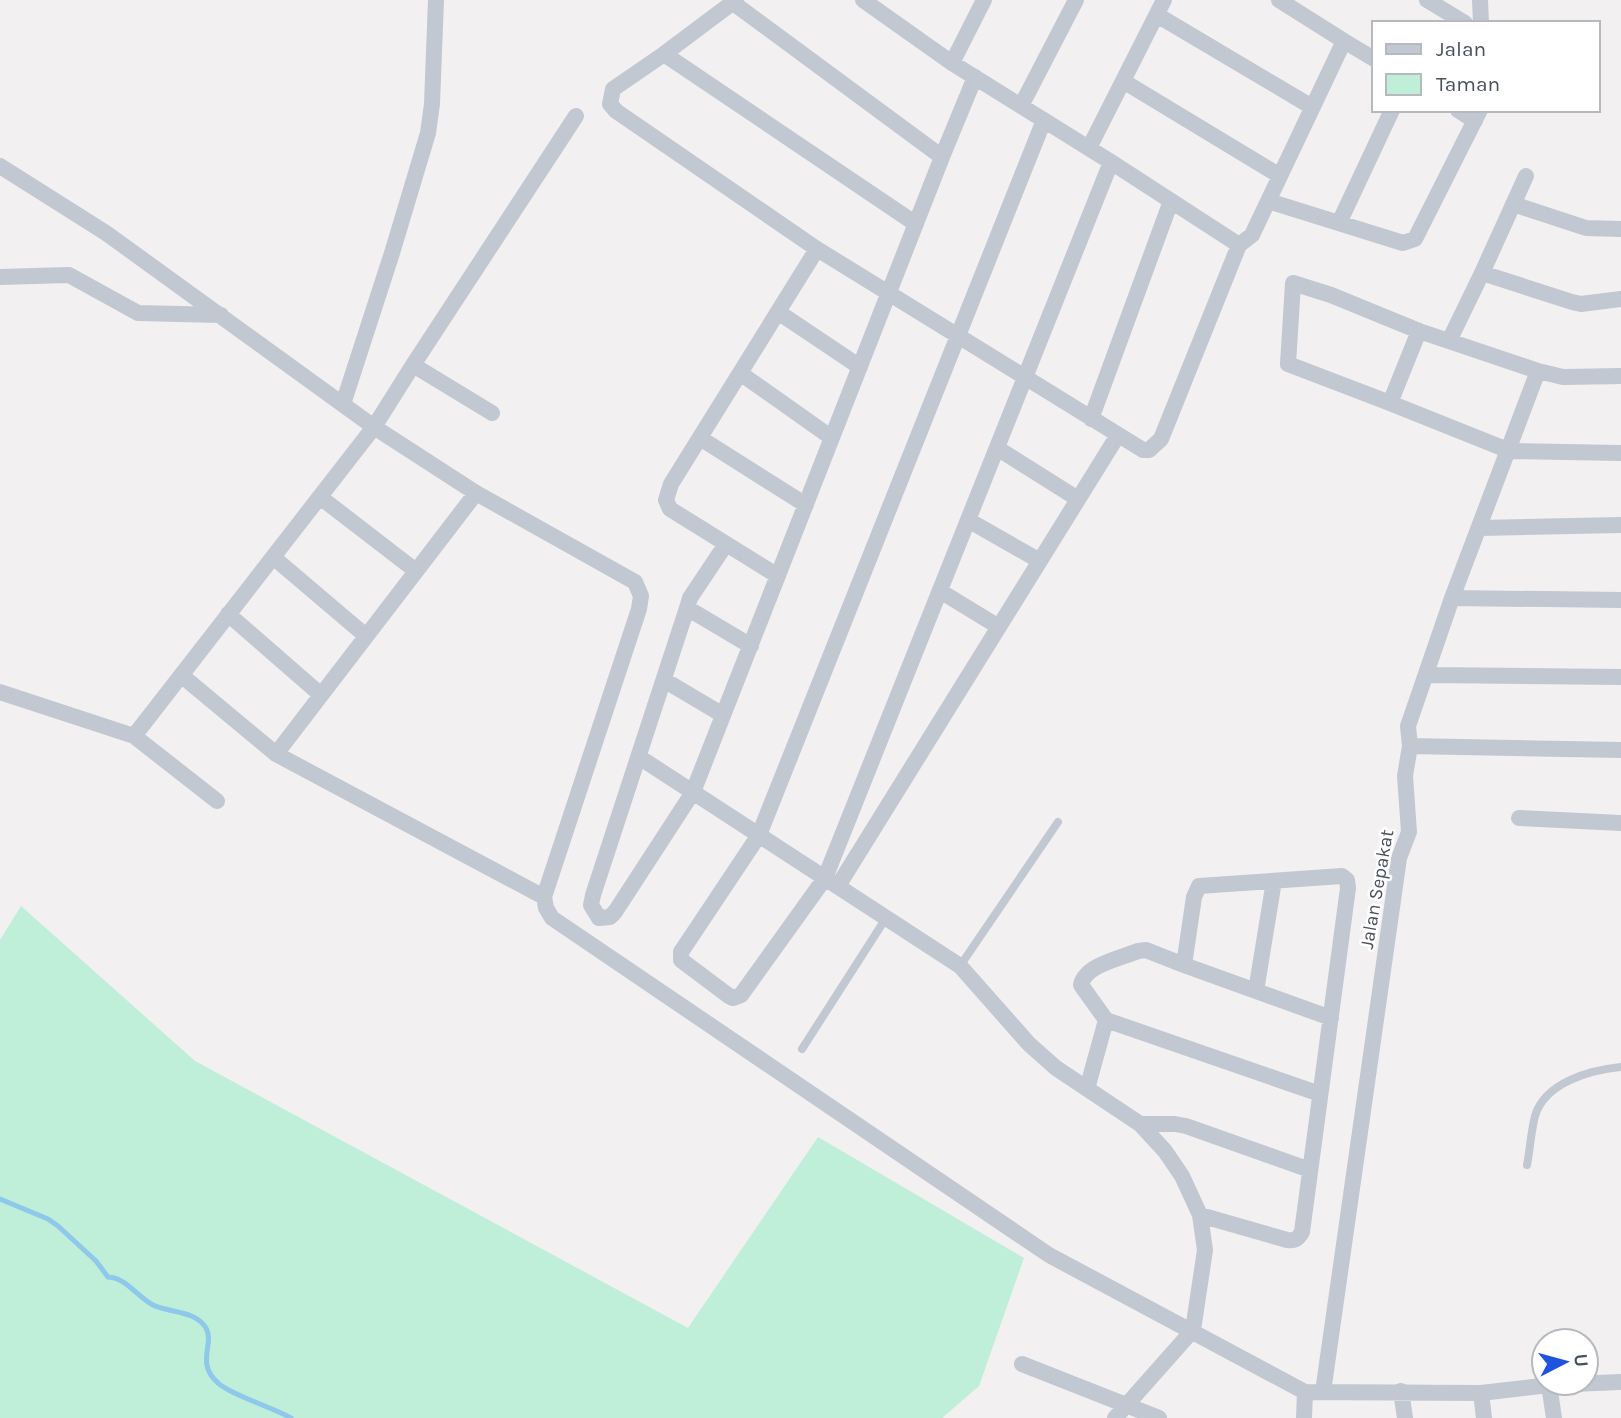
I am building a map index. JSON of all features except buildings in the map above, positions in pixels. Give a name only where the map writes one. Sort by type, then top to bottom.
[{"type":"street","points":[[343,404],[428,132],[432,104],[436,0]]},
{"type":"street","points":[[863,0],[952,63],[1239,245]]},
{"type":"street","points":[[952,63],[984,0]]},
{"type":"street","points":[[1021,106],[1076,0]]},
{"type":"street","points":[[1089,148],[1164,0]]},
{"type":"street","points":[[1279,0],[1372,58]]},
{"type":"street","points":[[1427,0],[1462,21]]},
{"type":"street","points":[[1480,0],[1481,21]]},
{"type":"street","points":[[942,157],[734,1],[613,89],[610,104],[616,111],[817,249],[1091,419],[1143,450],[1149,450],[1161,439],[1239,245],[1252,235],[1344,41]]},
{"type":"street","points":[[1157,15],[1312,107]]},
{"type":"street","points":[[664,54],[916,224]]},
{"type":"street","points":[[726,544],[690,598],[593,895],[591,905],[599,918],[610,917],[615,912],[693,792],[975,77]]},
{"type":"street","points":[[1123,80],[1280,176]]},
{"type":"street","points":[[1339,223],[1391,112]]},
{"type":"street","points":[[1268,201],[1403,243],[1415,239],[1477,115]]},
{"type":"street","points":[[134,736],[374,427],[576,116]]},
{"type":"street","points":[[1044,120],[759,835],[681,952],[681,960],[729,996],[733,998],[741,995],[832,882],[999,627],[1118,435]]},
{"type":"street","points":[[832,882],[940,591],[1111,162]]},
{"type":"street","points":[[0,166],[106,233],[374,427],[476,493],[635,582],[641,596],[635,622],[544,897],[552,918],[1037,1247],[1306,1392],[1481,1392],[1530,1387]]},
{"type":"street","points":[[1449,341],[1526,176]]},
{"type":"street","points":[[1091,419],[1171,201]]},
{"type":"street","points":[[1513,204],[1586,228],[1621,229]]},
{"type":"street","points":[[778,576],[670,509],[666,500],[671,484],[817,249]]},
{"type":"street","points":[[1482,273],[1581,304],[1621,299]]},
{"type":"street","points":[[0,277],[69,275],[138,313],[222,315]]},
{"type":"street","points":[[1621,376],[1563,377],[1538,371],[1419,331],[1331,295],[1293,283],[1288,364],[1510,450],[1621,453]]},
{"type":"street","points":[[778,312],[860,367]]},
{"type":"street","points":[[1390,403],[1419,331]]},
{"type":"street","points":[[412,365],[492,413]]},
{"type":"street","name":"Jalan Sepakat","points":[[1323,1392],[1399,858],[1409,832],[1405,776],[1410,746],[1408,726],[1452,598],[1538,371]]},
{"type":"street","points":[[740,373],[832,438]]},
{"type":"street","points":[[700,438],[806,505]]},
{"type":"street","points":[[997,449],[1078,499]]},
{"type":"street","points":[[276,754],[476,493]]},
{"type":"street","points":[[320,496],[416,571]]},
{"type":"street","points":[[968,520],[1040,561]]},
{"type":"street","points":[[1479,528],[1621,525]]},
{"type":"street","points":[[273,557],[366,636]]},
{"type":"street","points":[[940,591],[999,627]]},
{"type":"street","points":[[1452,598],[1621,600]]},
{"type":"street","points":[[687,608],[751,646]]},
{"type":"street","points":[[229,614],[321,695]]},
{"type":"street","points":[[181,675],[276,754],[544,897]]},
{"type":"street","points":[[1427,675],[1621,677]]},
{"type":"street","points":[[664,680],[723,715]]},
{"type":"street","points":[[0,692],[134,736],[217,801]]},
{"type":"street","points":[[1410,746],[1621,750]]},
{"type":"street","points":[[639,757],[960,966],[1029,1044],[1056,1068],[1140,1124],[1165,1151],[1200,1215],[1205,1250],[1193,1330],[1120,1412]]},
{"type":"street","points":[[1519,818],[1621,823]]},
{"type":"street","points":[[1184,965],[1194,897],[1199,886],[1342,876],[1348,880],[1301,1232],[1294,1241],[1200,1215]]},
{"type":"street","points":[[1256,991],[1274,881]]},
{"type":"street","points":[[1320,1094],[1106,1020],[1081,985],[1082,978],[1089,972],[1146,950],[1331,1018]]},
{"type":"street","points":[[1087,1089],[1106,1020]]},
{"type":"street","points":[[1140,1124],[1186,1126],[1310,1170]]},
{"type":"street","points":[[1022,1364],[1120,1412],[1159,1418]]},
{"type":"street","points":[[1600,1383],[1621,1382]]},
{"type":"street","points":[[1401,1391],[1405,1418]]},
{"type":"street","points":[[1304,1418],[1306,1392]]},
{"type":"street","points":[[1481,1392],[1484,1418]]},
{"type":"street","points":[[1551,1397],[1554,1418]]},
{"type":"lane","points":[[960,966],[1058,822]]},
{"type":"lane","points":[[802,1049],[886,918]]},
{"type":"lane","points":[[1527,1165],[1535,1114],[1546,1097],[1565,1083],[1595,1070],[1621,1067]]},
{"type":"green space","points":[[21,906],[195,1061],[688,1328],[818,1137],[1024,1258],[979,1386],[942,1418],[0,1418],[0,940]]},
{"type":"waterway","points":[[0,1199],[48,1219],[96,1261],[108,1277],[126,1284],[153,1305],[189,1315],[201,1322],[208,1334],[206,1361],[211,1376],[232,1392],[291,1418]]}]
